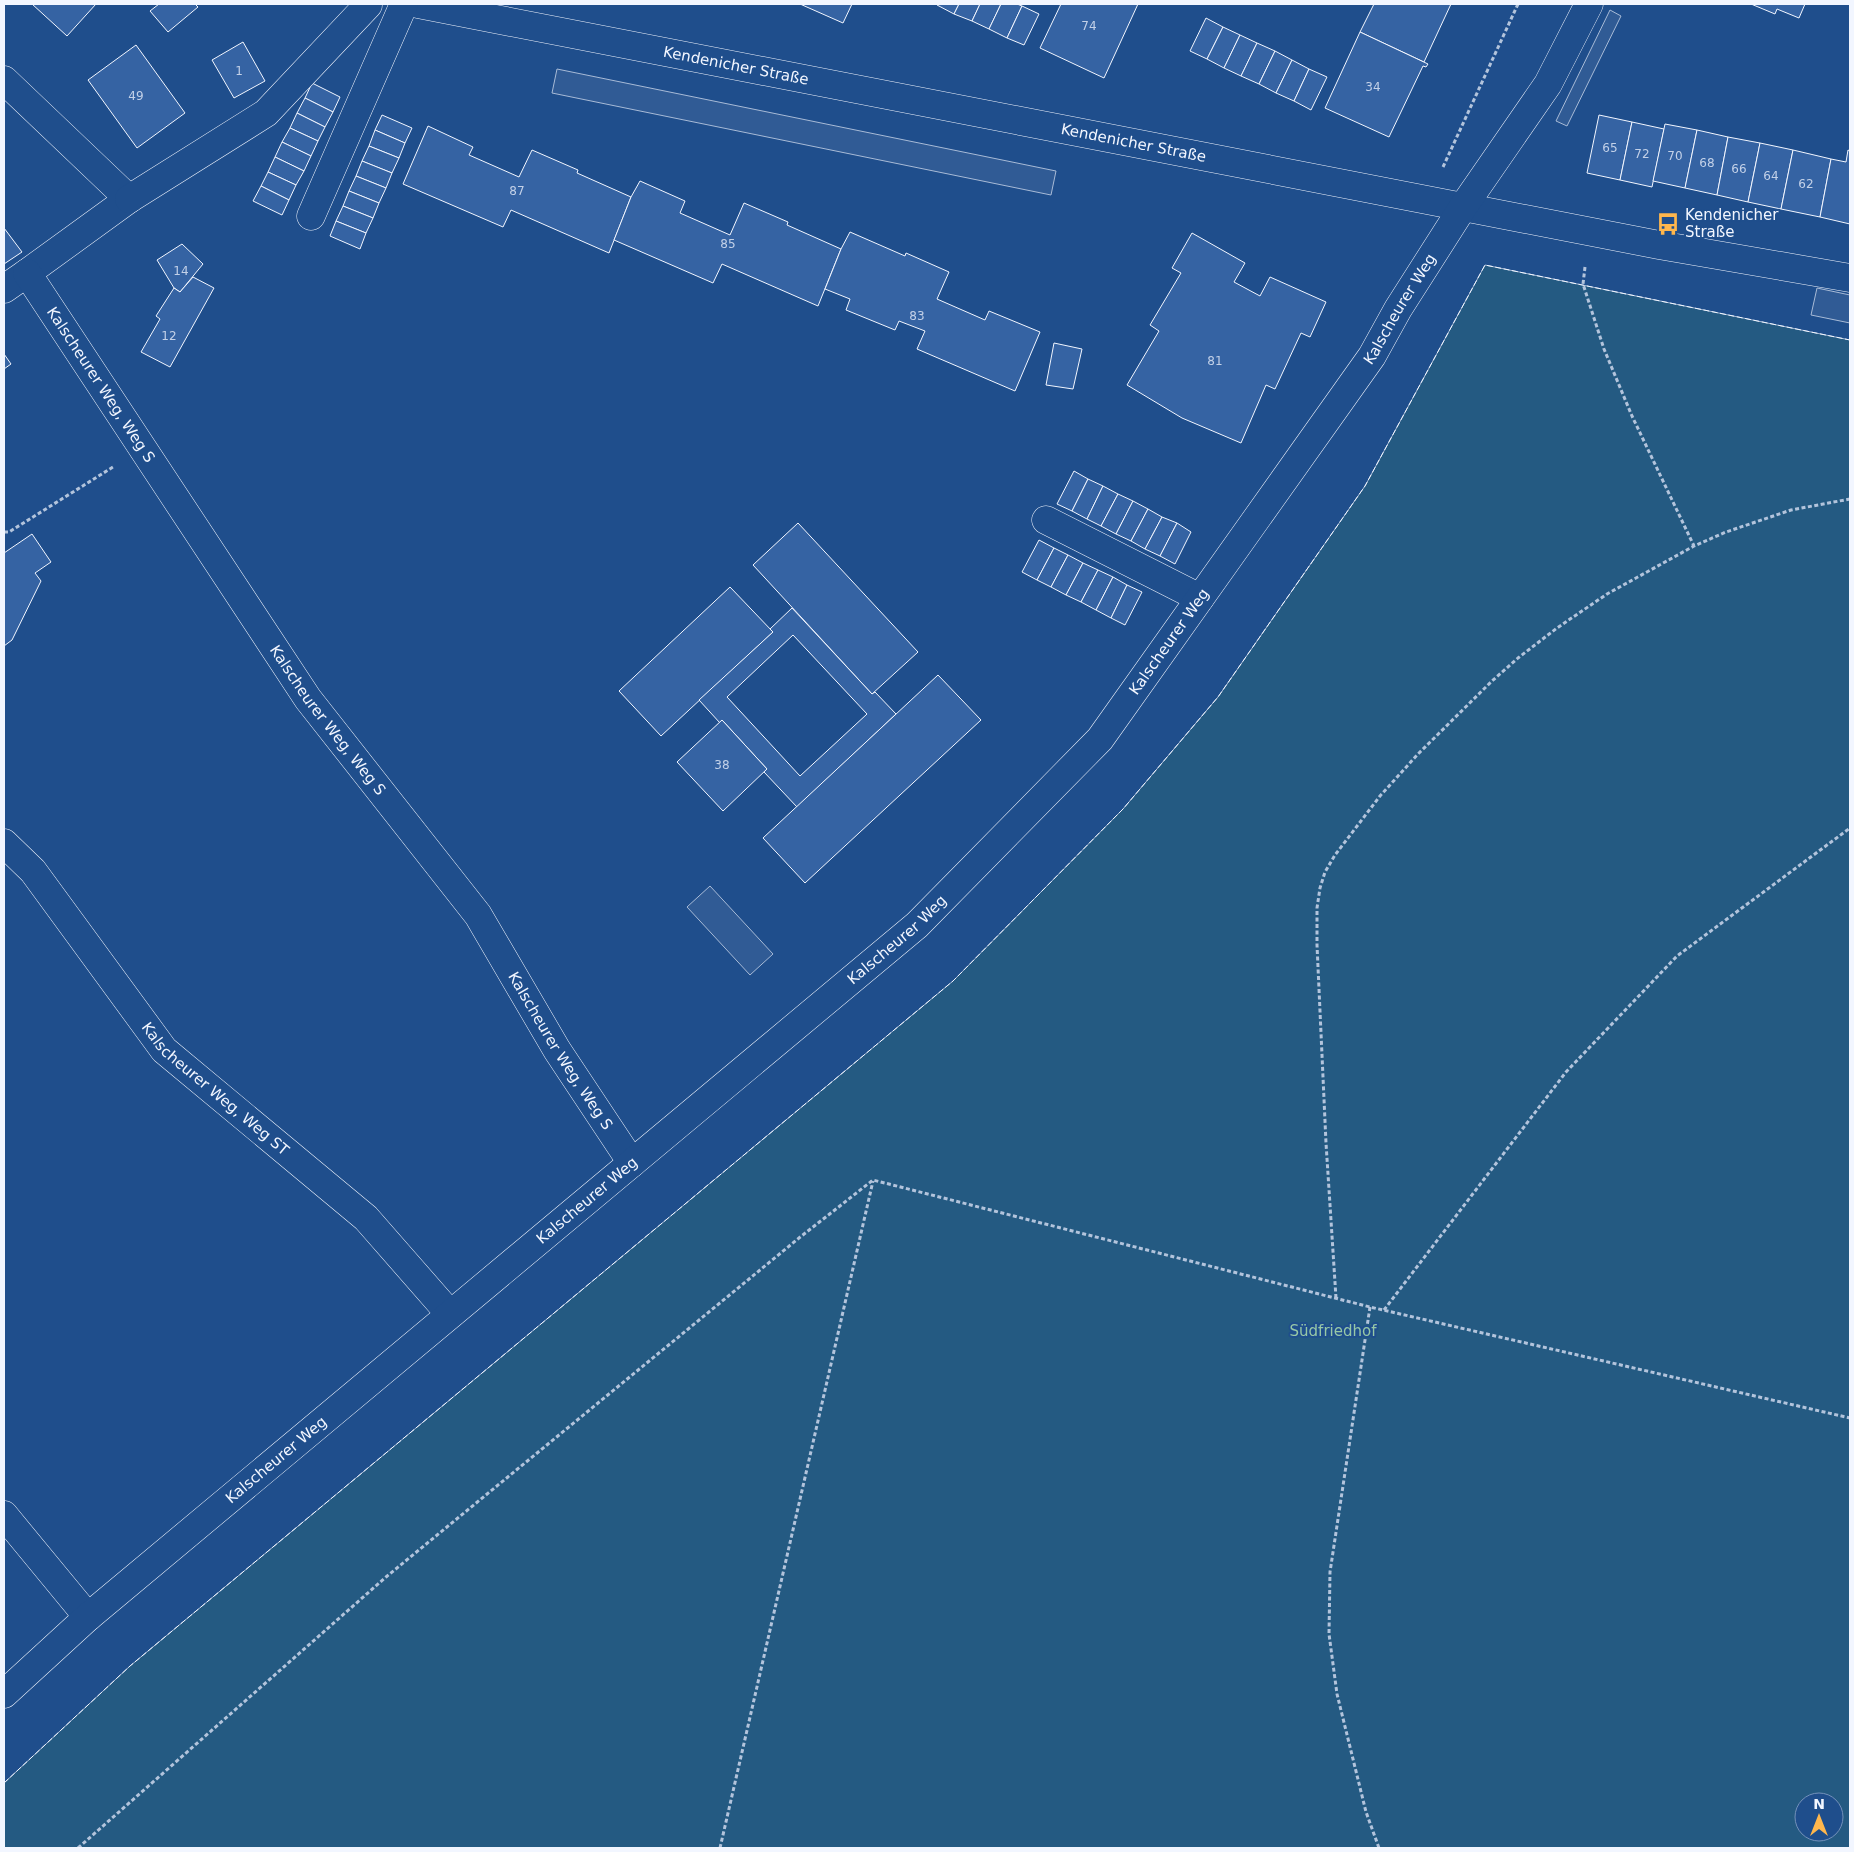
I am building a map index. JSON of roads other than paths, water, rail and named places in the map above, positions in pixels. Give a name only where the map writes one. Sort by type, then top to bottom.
[{"type":"street","points":[[4,289],[129,199],[266,113],[371,4]]},
{"type":"street","points":[[311,216],[404,4]]},
{"type":"street","name":"Kendenicher Straße","points":[[418,4],[1591,232],[1850,278]]},
{"type":"street","name":"Kalscheurer Weg","points":[[4,1694],[88,1617],[917,925],[1100,738],[1372,356],[1398,309],[1463,207],[1548,84],[1589,4]]},
{"type":"street","points":[[4,80],[129,199]]},
{"type":"street","name":"Kalscheurer Weg, Weg S","points":[[27,273],[308,699],[478,915],[558,1050],[632,1163]]},
{"type":"street","points":[[1046,520],[1200,598]]},
{"type":"street","name":"Kalscheurer Weg, Weg ST","points":[[4,843],[33,871],[164,1050],[366,1218],[450,1314]]},
{"type":"street","points":[[4,1515],[88,1617]]},
{"type":"place","name":"Kendenicher Straße","points":[[1668,224]]},
{"type":"park label","name":"Südfriedhof","points":[[1333,1331]]}]
